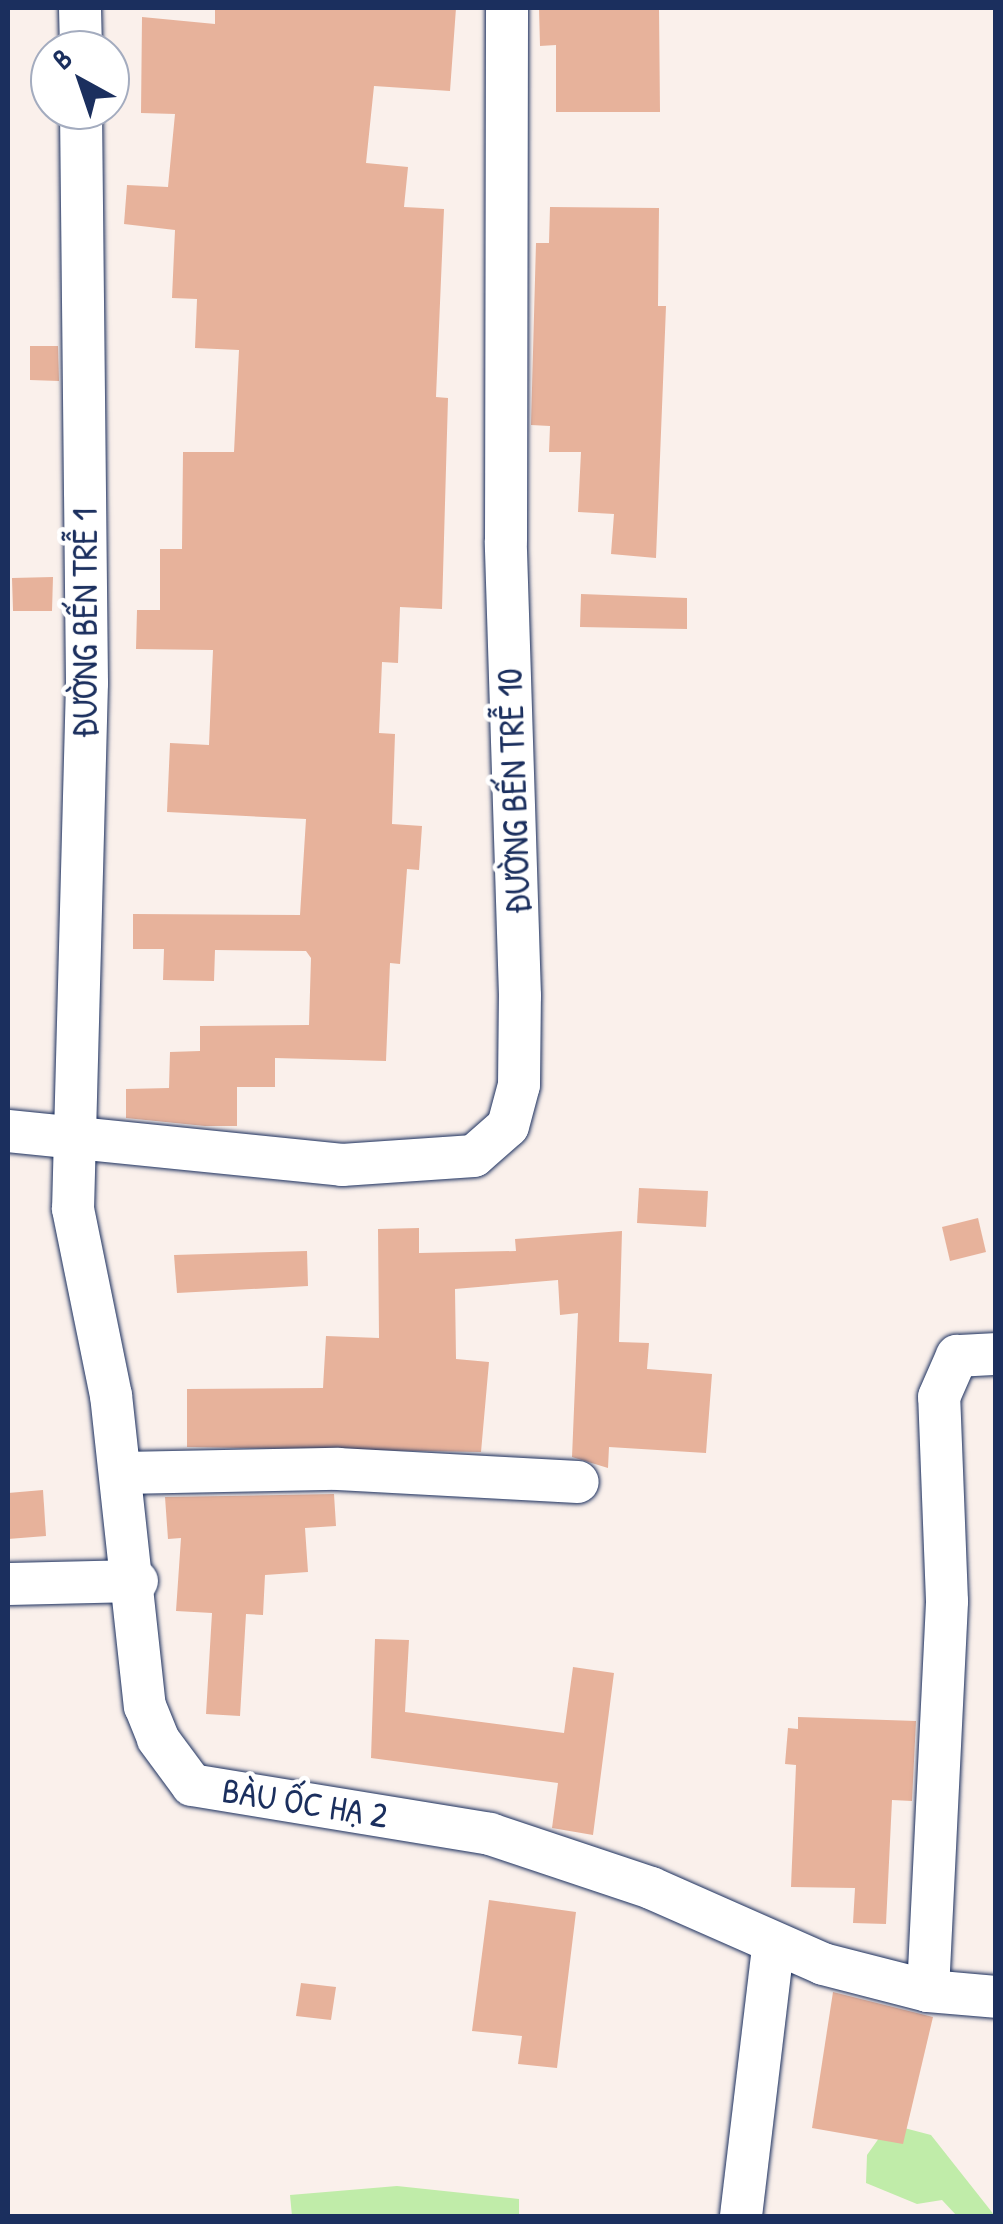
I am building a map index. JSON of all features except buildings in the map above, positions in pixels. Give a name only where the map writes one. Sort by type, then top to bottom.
[{"type":"street","name":"ĐƯỜNG BẾN TRỄ 10","points":[[8,1132],[342,1165],[474,1156],[508,1126],[519,1085],[520,996],[506,542],[507,8]]},
{"type":"street","name":"ĐƯỜNG BẾN TRỄ 1","points":[[75,1136],[86,684],[81,130]]},
{"type":"street","name":"BÀU ỐC HẠ 2","points":[[75,1136],[73,1209],[122,1473],[136,1581],[145,1706],[192,1785],[490,1834],[651,1888],[773,1946],[928,1991],[996,1997]]},
{"type":"street","points":[[928,1991],[948,1602],[939,1396],[957,1356],[996,1354]]},
{"type":"street","points":[[122,1473],[338,1469],[578,1482]]},
{"type":"street","points":[[8,1584],[136,1581]]},
{"type":"street","points":[[741,2216],[773,1946]]},
{"type":"green space","points":[[889,2124],[931,2135],[995,2216],[957,2216],[942,2200],[917,2204],[866,2183],[867,2155]]},
{"type":"green space","points":[[397,2186],[519,2199],[519,2216],[292,2216],[290,2195]]}]
